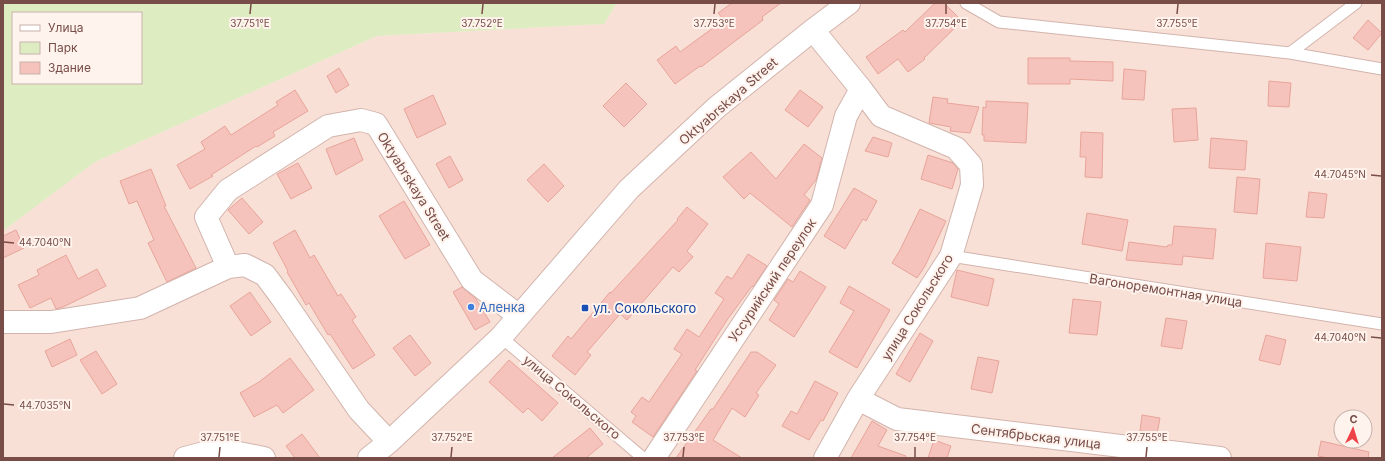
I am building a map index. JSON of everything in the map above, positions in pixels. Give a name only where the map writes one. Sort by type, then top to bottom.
[{"type":"street","name":"Oktyabrskaya Street","points":[[369,458],[389,442],[500,337],[629,189],[717,108],[813,30],[849,3]]},
{"type":"street","name":"улица Сокольского","points":[[813,30],[881,116],[956,148],[971,164],[972,185],[951,256],[858,399],[825,458]]},
{"type":"street","name":"Уссурийский переулок","points":[[654,458],[822,205],[846,116],[861,89]]},
{"type":"street","name":"Oktyabrskaya Street","points":[[228,267],[206,217],[228,190],[328,126],[361,120],[376,124],[472,280],[519,316]]},
{"type":"street","points":[[3,322],[51,322],[140,308],[228,267],[245,265],[265,275],[359,410],[389,442]]},
{"type":"street","name":"Сентябрьская улица","points":[[858,399],[897,419],[1220,458]]},
{"type":"street","points":[[185,458],[219,449],[264,458]]},
{"type":"lane","points":[[966,3],[999,22],[1290,53],[1382,69]]},
{"type":"lane","points":[[1290,53],[1356,3]]},
{"type":"lane","name":"Вагоноремонтная улица","points":[[951,256],[1382,324]]},
{"type":"lane","name":"улица Сокольского","points":[[500,337],[643,458]]},
{"type":"shaded area","points":[[617,3],[1382,3],[1382,458],[3,458],[3,231],[95,162],[377,36],[604,24]]},
{"type":"green space","points":[[3,3],[617,3],[604,24],[377,36],[95,162],[3,231]]},
{"type":"building","points":[[732,3],[781,3],[762,17],[763,20],[701,67],[700,66],[675,84],[657,60],[676,46],[680,52],[724,20],[718,13]]},
{"type":"building","points":[[935,3],[944,3],[962,21],[924,58],[925,59],[908,72],[898,59],[878,74],[866,57],[903,30],[905,32]]},
{"type":"building","points":[[1368,20],[1382,33],[1368,50],[1353,38]]},
{"type":"building","points":[[1028,58],[1070,58],[1070,61],[1113,62],[1113,81],[1070,79],[1070,84],[1028,84]]},
{"type":"building","points":[[339,68],[349,85],[336,93],[327,76]]},
{"type":"building","points":[[1124,69],[1146,71],[1144,100],[1122,99]]},
{"type":"building","points":[[1269,81],[1291,83],[1289,107],[1268,106]]},
{"type":"building","points":[[626,83],[647,104],[624,127],[603,106]]},
{"type":"building","points":[[295,90],[308,111],[273,132],[275,136],[257,147],[256,146],[211,175],[213,176],[190,189],[177,165],[205,149],[201,142],[225,126],[231,135],[278,105],[276,102]]},
{"type":"building","points":[[800,90],[823,107],[808,127],[785,110]]},
{"type":"building","points":[[433,95],[446,124],[417,138],[404,109]]},
{"type":"building","points":[[933,97],[948,99],[947,103],[979,107],[970,133],[950,131],[951,127],[929,123]]},
{"type":"building","points":[[986,101],[1028,103],[1026,143],[984,141],[984,135],[982,135],[983,107],[986,108]]},
{"type":"building","points":[[1196,108],[1198,140],[1174,142],[1172,109]]},
{"type":"building","points":[[1081,132],[1103,133],[1102,178],[1085,177],[1086,157],[1080,157]]},
{"type":"building","points":[[873,137],[892,143],[888,157],[865,151]]},
{"type":"building","points":[[354,138],[363,160],[336,175],[326,149]]},
{"type":"building","points":[[1211,138],[1247,141],[1245,170],[1209,168]]},
{"type":"building","points":[[804,144],[822,158],[816,180],[804,195],[810,200],[792,227],[750,193],[744,199],[723,177],[751,152],[776,179]]},
{"type":"building","points":[[928,155],[953,163],[958,169],[952,189],[921,179]]},
{"type":"building","points":[[450,156],[463,180],[449,188],[436,164]]},
{"type":"building","points":[[298,163],[312,188],[291,199],[277,174]]},
{"type":"building","points":[[544,164],[564,186],[548,202],[527,180]]},
{"type":"building","points":[[151,169],[166,206],[164,206],[196,268],[167,282],[148,243],[154,240],[137,201],[129,204],[120,181]]},
{"type":"building","points":[[1237,177],[1260,179],[1257,214],[1234,212]]},
{"type":"building","points":[[854,188],[877,201],[866,221],[863,219],[845,249],[824,236]]},
{"type":"building","points":[[1309,192],[1327,194],[1324,218],[1306,217]]},
{"type":"building","points":[[242,198],[263,222],[249,234],[228,210]]},
{"type":"building","points":[[404,201],[430,245],[405,259],[379,216]]},
{"type":"building","points":[[687,207],[708,224],[687,251],[693,257],[679,272],[673,267],[627,320],[620,314],[587,352],[591,355],[575,375],[552,356],[568,336],[571,339],[610,292],[611,293],[678,220],[677,219]]},
{"type":"building","points":[[920,209],[946,221],[925,266],[917,278],[892,263]]},
{"type":"building","points":[[1087,213],[1128,220],[1122,251],[1082,244]]},
{"type":"building","points":[[1174,226],[1216,229],[1213,259],[1183,256],[1182,265],[1126,260],[1129,242],[1167,247],[1168,245],[1172,245]]},
{"type":"building","points":[[16,230],[24,248],[3,258],[3,236]]},
{"type":"building","points":[[295,230],[310,258],[314,255],[338,296],[341,294],[356,317],[352,320],[375,355],[353,369],[330,334],[328,335],[309,303],[306,305],[287,272],[288,271],[273,243]]},
{"type":"building","points":[[1266,243],[1301,247],[1297,281],[1263,278]]},
{"type":"building","points":[[748,254],[767,266],[753,287],[752,286],[727,320],[695,370],[697,371],[653,437],[632,422],[636,416],[631,412],[642,397],[649,402],[682,354],[674,349],[687,329],[699,337],[724,299],[715,293],[727,276],[732,279]]},
{"type":"building","points":[[66,255],[78,279],[97,269],[106,286],[63,307],[56,309],[51,298],[30,308],[18,285],[39,275],[37,270]]},
{"type":"building","points":[[957,270],[994,279],[988,306],[951,297]]},
{"type":"building","points":[[800,271],[826,287],[794,337],[769,320],[779,304],[774,300],[788,279],[793,282]]},
{"type":"building","points":[[849,286],[890,310],[857,368],[829,352],[854,311],[840,303]]},
{"type":"building","name":"Аленка","points":[[462,287],[476,299],[490,322],[475,330],[453,292]]},
{"type":"building","points":[[250,292],[271,322],[251,336],[230,306]]},
{"type":"building","points":[[1073,299],[1101,302],[1097,335],[1069,333]]},
{"type":"building","points":[[1166,318],[1187,321],[1182,349],[1161,346]]},
{"type":"building","points":[[920,333],[933,341],[910,382],[896,374]]},
{"type":"building","points":[[410,335],[431,363],[415,376],[393,348]]},
{"type":"building","points":[[1266,335],[1286,340],[1280,365],[1259,360]]},
{"type":"building","points":[[70,339],[77,355],[52,367],[45,351]]},
{"type":"building","points":[[96,351],[117,384],[102,394],[80,360]]},
{"type":"building","points":[[751,352],[757,352],[776,365],[756,393],[759,395],[745,417],[732,408],[713,440],[742,458],[676,458],[711,409],[713,409]]},
{"type":"building","points":[[978,357],[999,361],[992,393],[971,389]]},
{"type":"building","points":[[290,358],[314,390],[283,413],[277,405],[254,417],[240,393],[259,382]]},
{"type":"building","points":[[509,360],[558,403],[542,421],[528,408],[523,413],[489,382]]},
{"type":"building","points":[[815,381],[838,393],[823,421],[821,420],[809,440],[782,426],[791,411],[797,414]]},
{"type":"building","points":[[1142,415],[1160,418],[1157,434],[1140,431]]},
{"type":"building","points":[[872,421],[887,430],[878,446],[906,456],[906,458],[851,458]]},
{"type":"building","points":[[590,428],[603,444],[586,458],[552,458]]},
{"type":"building","points":[[302,434],[320,458],[295,458],[286,446]]},
{"type":"building","points":[[934,440],[951,446],[947,458],[928,458]]},
{"type":"building","points":[[1321,441],[1333,444],[1333,449],[1356,449],[1369,452],[1368,458],[1328,458],[1318,456]]},
{"type":"place","name":"Аленка","points":[[471,307]]},
{"type":"place","name":"ул. Сокольского","points":[[585,308]]}]
